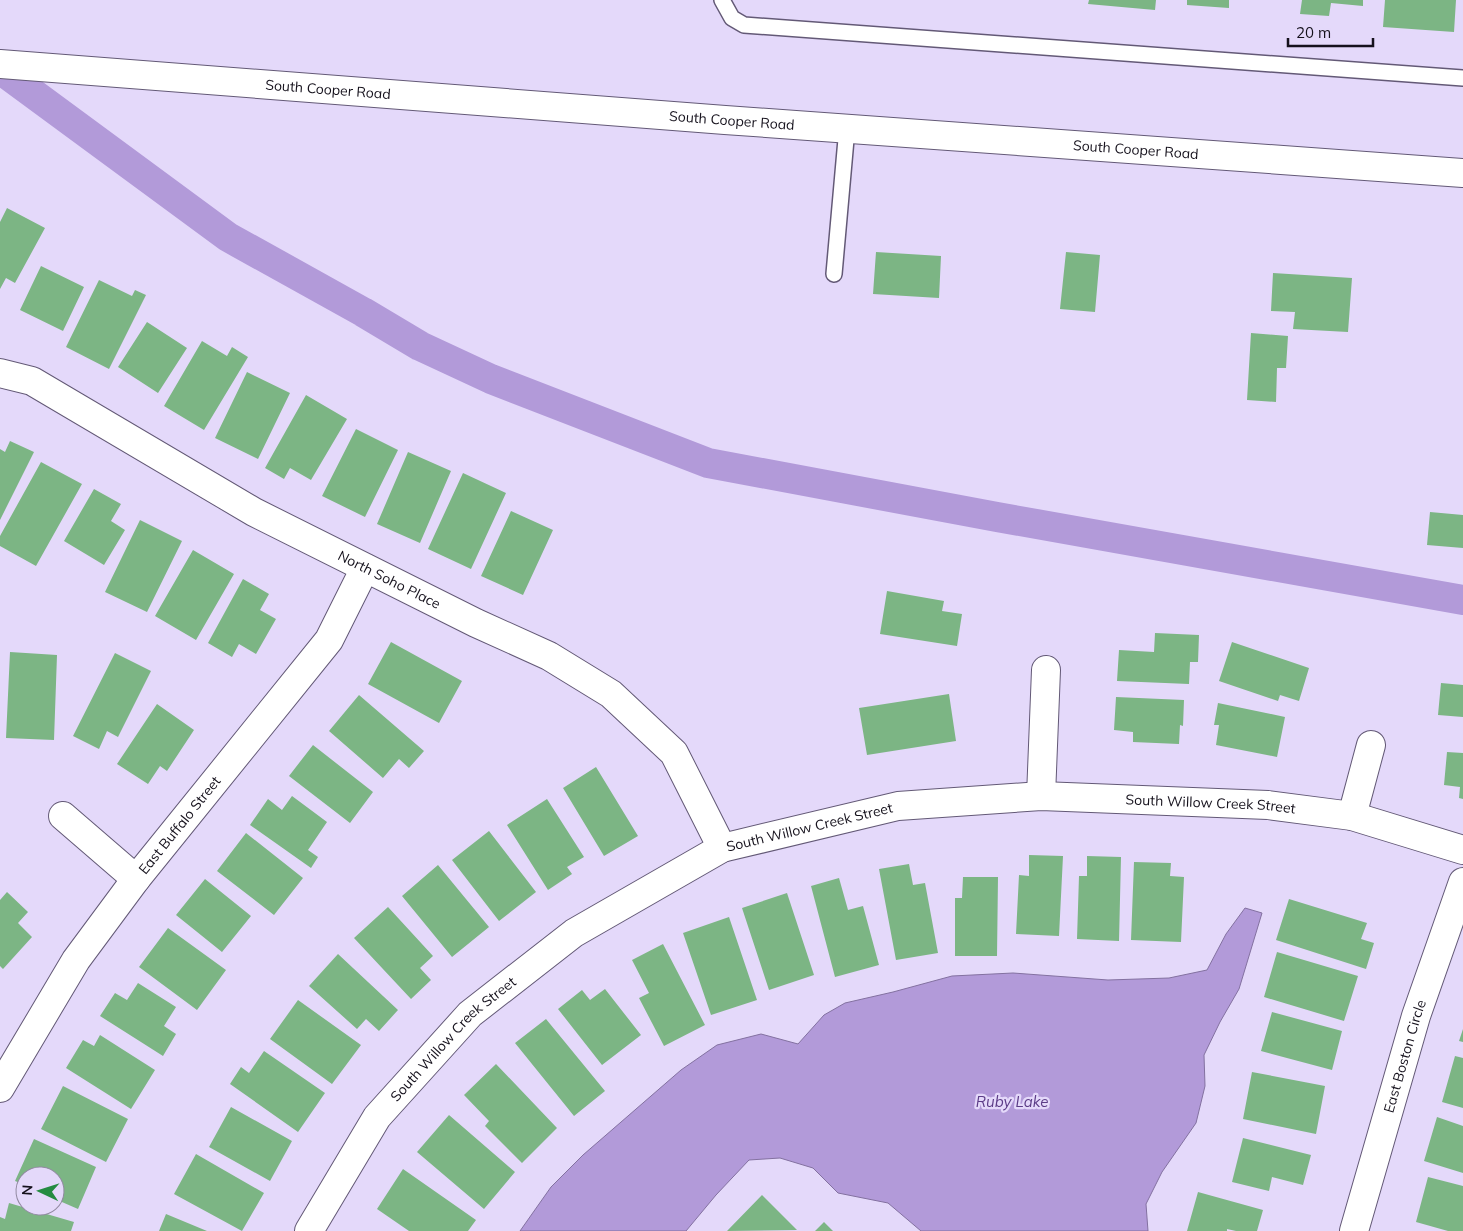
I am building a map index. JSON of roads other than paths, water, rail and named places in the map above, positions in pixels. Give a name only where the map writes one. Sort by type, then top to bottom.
[{"type":"street","name":"South Cooper Road","points":[[0,64],[296,88],[1463,173]]},
{"type":"street","name":"North Soho Place","points":[[0,373],[32,381],[254,512],[476,623],[548,656],[611,694],[674,753],[722,848]]},
{"type":"street","name":"East Buffalo Street","points":[[0,1088],[76,960],[136,879],[329,640],[365,568]]},
{"type":"street","points":[[1041,796],[1046,670]]},
{"type":"street","points":[[1352,816],[1371,745]]},
{"type":"street","name":"South Willow Creek Street","points":[[309,1231],[377,1117],[470,1014],[574,933],[722,848],[898,806],[1041,796],[1268,805],[1352,816],[1463,850]]},
{"type":"street","points":[[63,816],[136,879]]},
{"type":"street","name":"East Boston Circle","points":[[1354,1231],[1416,1016],[1463,882]]},
{"type":"lane","points":[[722,0],[732,18],[744,25],[1463,78]]},
{"type":"lane","points":[[834,274],[847,128]]},
{"type":"water","name":"Ruby Lake","points":[[1245,908],[1262,913],[1239,989],[1204,1055],[1205,1086],[1196,1123],[1162,1172],[1146,1204],[1148,1231],[921,1231],[888,1203],[838,1193],[813,1168],[780,1158],[749,1160],[686,1231],[520,1231],[551,1187],[583,1155],[681,1070],[717,1045],[761,1034],[798,1044],[824,1015],[845,1003],[952,976],[1013,973],[1108,980],[1169,978],[1207,970],[1226,934]]},
{"type":"waterway","points":[[0,69],[228,237],[420,346],[491,379],[708,463],[997,517],[1463,600]]}]
